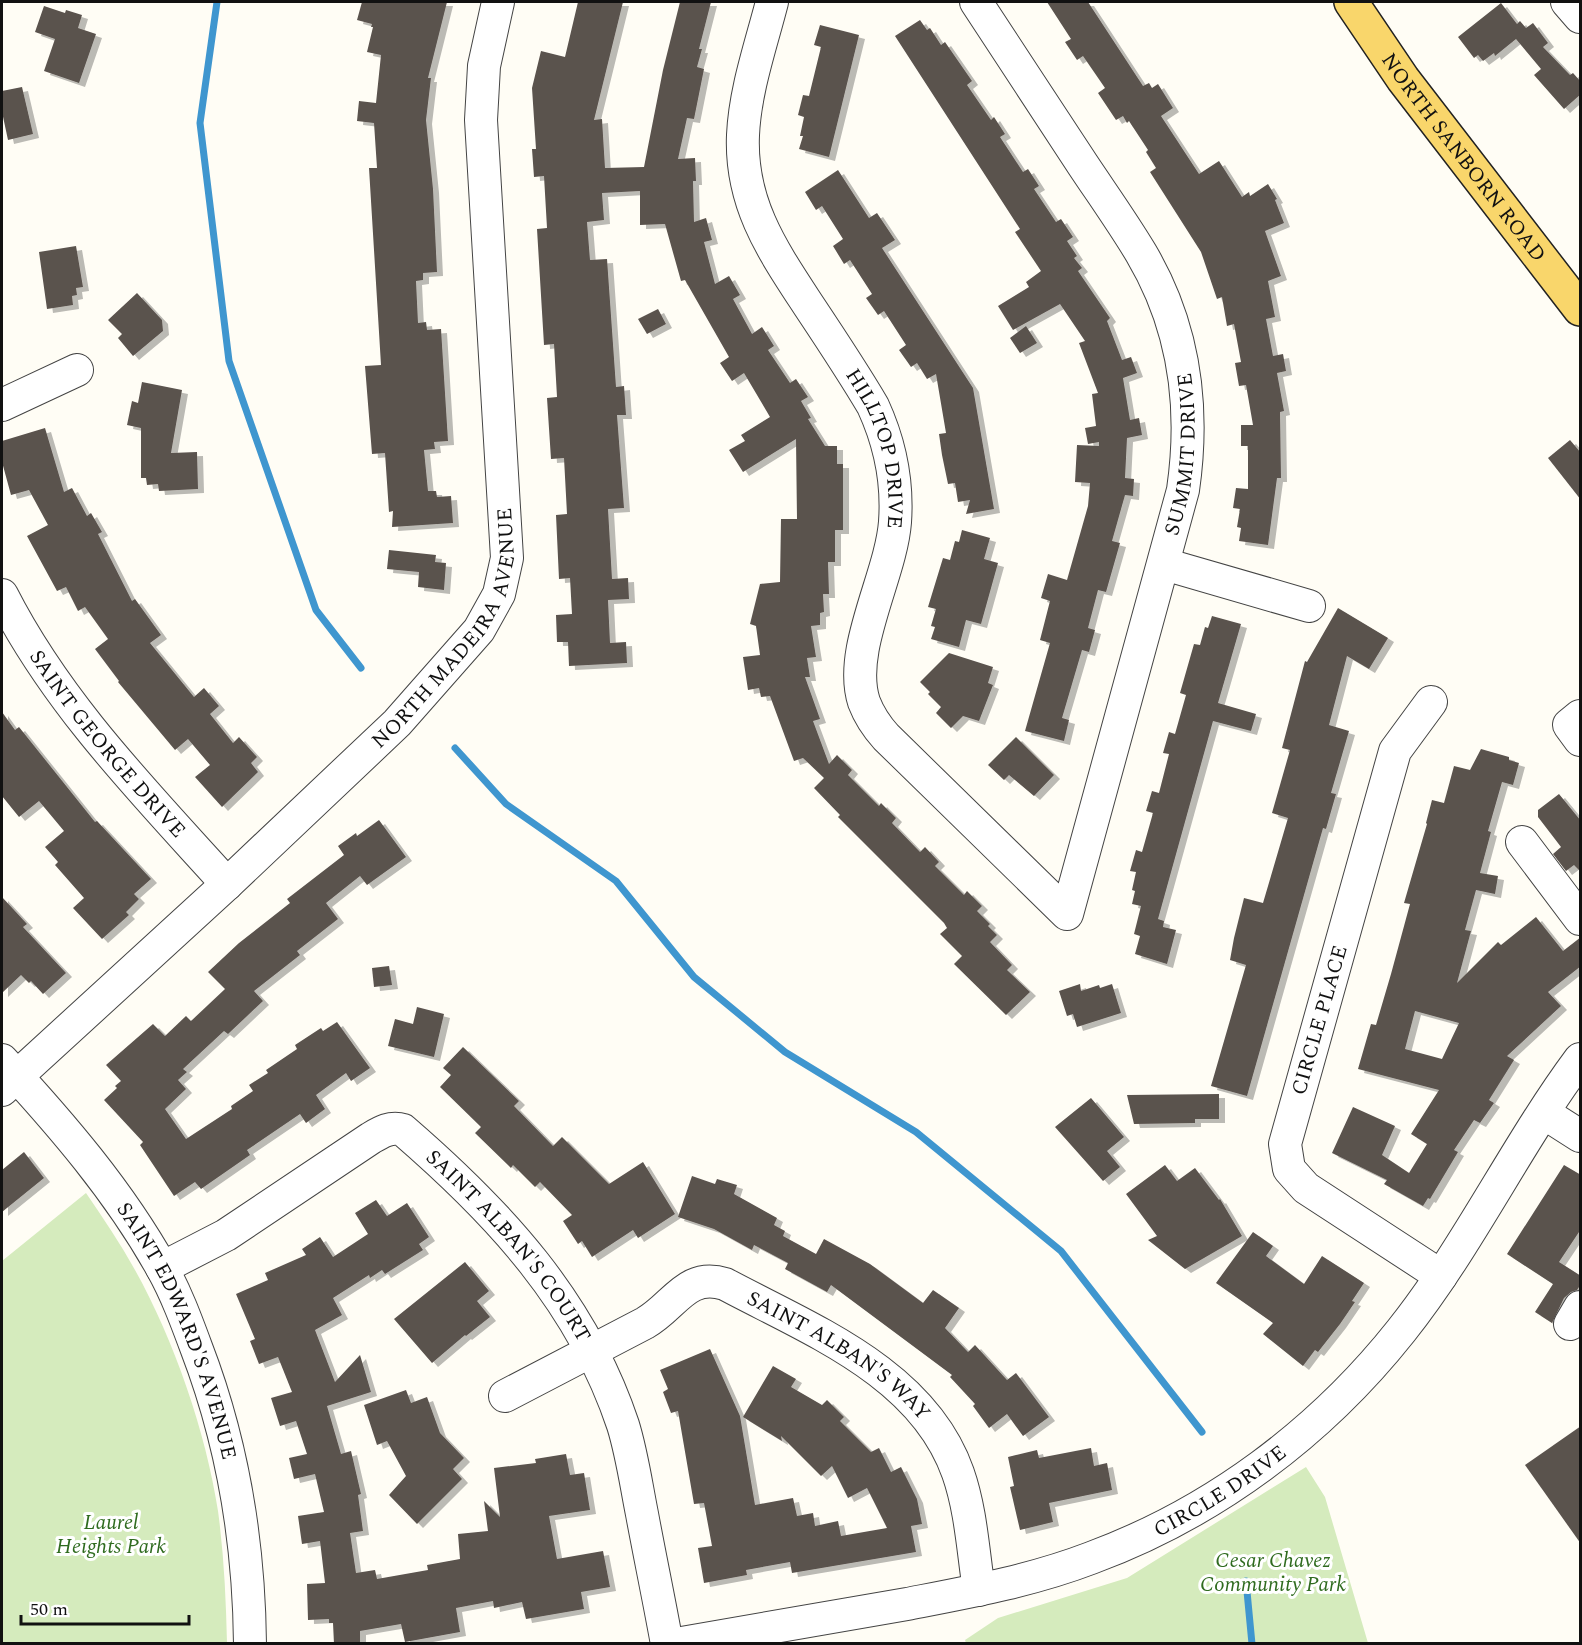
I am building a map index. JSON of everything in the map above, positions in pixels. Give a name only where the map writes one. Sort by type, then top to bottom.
[{"type":"main road","name":"NORTH SANBORN ROAD","points":[[1351,2],[1403,79],[1581,309]]},
{"type":"street","name":"NORTH MADEIRA AVENUE","points":[[7,1076],[227,884],[376,744],[437,680],[491,612],[505,576],[507,538],[481,120],[484,66],[498,2]]},
{"type":"street","name":"HILLTOP DRIVE","points":[[772,2],[745,112],[743,156],[750,196],[756,215],[776,255],[873,406],[883,428],[893,464],[895,523],[886,567],[862,655],[861,681],[864,702],[876,725],[886,737],[1067,914]]},
{"type":"street","name":"SUMMIT DRIVE","points":[[976,2],[1141,253],[1172,318],[1187,385],[1188,443],[1183,490],[1067,914]]},
{"type":"street","points":[[1567,2],[1581,17]]},
{"type":"street","points":[[2,405],[76,370]]},
{"type":"street","points":[[1164,564],[1309,606]]},
{"type":"street","name":"SAINT GEORGE DRIVE","points":[[2,595],[36,654],[91,732],[227,884]]},
{"type":"street","name":"CIRCLE PLACE","points":[[1431,702],[1395,751],[1285,1144],[1288,1169],[1306,1188],[1440,1276]]},
{"type":"street","points":[[1581,716],[1569,725],[1581,740]]},
{"type":"street","points":[[1522,842],[1581,919]]},
{"type":"street","name":"CIRCLE DRIVE","points":[[676,1644],[828,1631],[1037,1576],[1112,1550],[1184,1514],[1241,1481],[1295,1441],[1352,1389],[1403,1329],[1581,1059]]},
{"type":"street","name":"SAINT EDWARD'S AVENUE","points":[[7,1076],[93,1165],[122,1205],[162,1268],[173,1290],[206,1373],[233,1466],[246,1551],[250,1644]]},
{"type":"street","points":[[1544,1113],[1581,1136]]},
{"type":"street","name":"SAINT ALBAN'S COURT","points":[[162,1268],[226,1235],[371,1138],[396,1128],[403,1130],[490,1211],[517,1240],[558,1295],[591,1352],[615,1403],[631,1456],[667,1644]]},
{"type":"street","name":"SAINT ALBAN'S WAY","points":[[505,1396],[656,1317],[691,1285],[706,1281],[725,1284],[854,1353],[889,1380],[914,1404],[945,1443],[959,1475],[979,1590]]},
{"type":"green space","name":"Laurel Heights Park","points":[[86,1193],[123,1250],[149,1297],[175,1356],[197,1418],[218,1511],[227,1643],[2,1643],[2,1261]]},
{"type":"green space","name":"Cesar Chavez Community Park","points":[[1306,1467],[1325,1497],[1368,1643],[966,1643],[965,1640],[998,1618],[1127,1578]]},
{"type":"building","points":[[362,2],[447,2],[428,78],[431,78],[426,120],[433,189],[437,272],[423,273],[423,280],[416,281],[418,323],[426,322],[427,330],[441,329],[448,441],[434,442],[435,449],[424,450],[428,491],[436,491],[437,497],[451,496],[453,523],[392,527],[393,511],[389,512],[385,453],[372,454],[365,366],[381,365],[369,168],[377,168],[374,123],[357,121],[359,101],[376,103],[381,55],[367,52],[373,27],[371,27],[372,24],[357,20]]},
{"type":"building","points":[[578,2],[623,2],[594,120],[602,119],[605,168],[644,167],[663,70],[680,2],[711,2],[699,49],[702,49],[697,67],[704,69],[694,119],[687,118],[678,159],[695,158],[694,222],[706,218],[712,240],[704,242],[715,284],[729,276],[740,295],[733,299],[752,334],[762,327],[774,346],[768,350],[790,383],[796,379],[808,397],[801,401],[811,418],[808,419],[825,446],[837,446],[837,464],[843,464],[843,530],[835,530],[835,562],[828,562],[829,594],[823,594],[824,612],[820,613],[820,625],[811,626],[816,657],[807,658],[810,677],[805,677],[820,719],[813,721],[829,764],[837,755],[852,770],[848,775],[879,806],[881,803],[896,818],[892,823],[920,852],[925,847],[939,862],[935,866],[964,895],[967,891],[982,906],[977,911],[997,935],[990,942],[1012,965],[1007,970],[1030,992],[1006,1015],[954,964],[962,956],[940,934],[947,928],[944,923],[838,817],[840,815],[814,788],[824,778],[803,758],[794,761],[770,696],[761,697],[759,688],[748,690],[743,657],[760,655],[756,626],[750,624],[760,584],[780,582],[781,519],[797,519],[796,439],[743,472],[729,450],[745,441],[741,435],[770,417],[744,373],[732,381],[720,363],[729,357],[685,280],[681,281],[665,224],[640,225],[640,191],[602,193],[604,220],[587,222],[590,260],[607,259],[616,387],[624,386],[626,415],[617,415],[624,508],[608,509],[612,579],[628,578],[629,599],[608,600],[610,643],[626,642],[627,663],[569,666],[568,642],[557,642],[556,615],[572,614],[570,578],[559,579],[556,515],[567,514],[564,458],[551,459],[547,398],[557,397],[554,344],[544,345],[537,229],[547,228],[544,176],[534,177],[532,149],[536,149],[532,88],[541,51],[565,57]]},
{"type":"building","points":[[1047,2],[1088,2],[1143,86],[1149,83],[1152,88],[1158,84],[1173,108],[1161,116],[1199,174],[1219,161],[1242,197],[1249,192],[1250,196],[1268,184],[1277,199],[1275,200],[1284,223],[1265,231],[1281,276],[1268,281],[1275,317],[1266,319],[1273,356],[1283,354],[1286,371],[1277,373],[1284,411],[1280,412],[1281,478],[1277,478],[1268,545],[1239,541],[1241,528],[1237,527],[1240,509],[1233,508],[1236,488],[1248,489],[1248,446],[1241,446],[1241,425],[1253,425],[1246,385],[1239,386],[1235,363],[1241,362],[1234,324],[1227,326],[1222,297],[1217,299],[1201,252],[1150,172],[1156,168],[1146,152],[1148,150],[1129,121],[1127,123],[1123,116],[1116,120],[1098,93],[1105,88],[1083,56],[1077,60],[1065,42],[1071,39]]},
{"type":"building","points":[[1501,3],[1517,24],[1520,21],[1526,28],[1533,23],[1548,43],[1543,47],[1570,75],[1573,73],[1581,82],[1581,94],[1564,109],[1534,75],[1541,69],[1516,39],[1495,56],[1494,53],[1483,61],[1478,55],[1474,58],[1458,37]]},
{"type":"building","points":[[44,6],[65,13],[66,10],[82,15],[78,28],[96,34],[79,83],[44,71],[55,39],[35,32]]},
{"type":"building","points":[[920,20],[927,30],[930,28],[941,45],[945,42],[972,81],[967,85],[991,120],[994,117],[1005,134],[1000,137],[1023,172],[1028,169],[1039,186],[1034,189],[1056,222],[1061,219],[1073,237],[1067,241],[1077,256],[1074,258],[1082,268],[1078,271],[1110,318],[1107,321],[1122,360],[1131,357],[1137,373],[1123,378],[1130,420],[1139,418],[1142,435],[1127,438],[1125,478],[1134,479],[1133,496],[1125,495],[1112,541],[1120,543],[1106,592],[1098,590],[1088,628],[1095,630],[1089,652],[1082,650],[1062,718],[1069,720],[1064,741],[1025,731],[1050,643],[1040,640],[1050,601],[1041,598],[1048,574],[1067,580],[1088,506],[1090,483],[1075,482],[1077,445],[1099,446],[1099,442],[1088,444],[1085,428],[1096,426],[1092,394],[1098,393],[1079,343],[1085,341],[1060,304],[1013,330],[998,306],[1029,287],[1026,282],[1041,271],[1015,232],[1020,229],[895,36]]},
{"type":"building","points":[[820,25],[859,35],[829,157],[799,149],[803,136],[800,136],[804,117],[798,115],[803,95],[809,96],[821,47],[814,45]]},
{"type":"building","points":[[22,87],[33,134],[8,140],[2,112],[2,91]]},
{"type":"building","points":[[838,170],[869,218],[877,213],[895,240],[882,248],[973,388],[994,509],[966,514],[970,500],[958,502],[955,483],[948,484],[942,455],[939,434],[946,433],[936,374],[927,379],[917,363],[911,367],[899,350],[906,345],[884,311],[878,315],[866,298],[872,294],[850,260],[844,264],[833,246],[843,239],[822,206],[816,210],[805,192]]},
{"type":"building","points":[[76,246],[83,287],[76,288],[77,295],[72,296],[73,305],[47,309],[39,252]]},
{"type":"building","points":[[137,293],[162,320],[163,331],[133,356],[118,338],[122,334],[108,320]]},
{"type":"building","points":[[658,309],[666,324],[647,334],[638,319]]},
{"type":"building","points":[[1026,326],[1037,343],[1020,353],[1010,338]]},
{"type":"building","points":[[142,382],[182,390],[171,453],[197,452],[198,489],[159,491],[158,484],[147,485],[146,478],[141,478],[141,428],[127,425],[132,401],[138,403]]},
{"type":"building","points":[[45,428],[64,492],[72,488],[87,516],[91,513],[102,532],[98,534],[132,601],[135,599],[161,635],[150,643],[194,697],[204,688],[219,706],[210,714],[233,743],[239,737],[257,757],[251,763],[258,772],[222,807],[195,777],[210,765],[188,739],[175,750],[118,682],[95,649],[108,639],[85,607],[78,611],[66,587],[57,591],[27,536],[48,525],[29,490],[11,495],[2,462],[2,441]]},
{"type":"building","points":[[1570,440],[1581,453],[1581,500],[1548,458]]},
{"type":"building","points":[[962,530],[990,538],[984,559],[998,563],[981,624],[966,620],[959,647],[931,639],[935,627],[931,626],[936,609],[928,607],[943,558],[950,560],[955,541],[959,542]]},
{"type":"building","points":[[389,550],[436,555],[435,562],[446,563],[444,590],[418,587],[419,572],[387,569]]},
{"type":"building","points":[[1338,608],[1388,638],[1369,669],[1347,656],[1329,725],[1349,731],[1331,793],[1336,794],[1326,829],[1323,828],[1247,1096],[1211,1086],[1246,965],[1230,960],[1234,938],[1244,898],[1263,903],[1288,818],[1272,813],[1290,750],[1282,748],[1305,661],[1307,662]]},
{"type":"building","points":[[1212,616],[1241,624],[1218,703],[1256,714],[1251,731],[1213,721],[1158,919],[1164,921],[1163,927],[1176,930],[1167,964],[1135,954],[1140,936],[1134,934],[1141,906],[1132,904],[1136,872],[1130,871],[1136,850],[1142,852],[1153,813],[1146,811],[1152,791],[1159,793],[1169,754],[1163,753],[1169,732],[1175,734],[1186,695],[1180,693],[1194,644],[1200,645],[1205,627],[1208,628]]},
{"type":"building","points":[[949,653],[993,667],[988,683],[993,685],[979,721],[963,716],[951,728],[936,713],[941,707],[920,682]]},
{"type":"building","points":[[2,712],[15,730],[19,727],[95,822],[97,821],[151,879],[134,894],[139,899],[126,912],[129,915],[102,939],[73,908],[84,898],[55,865],[58,862],[45,847],[64,831],[39,801],[19,817],[2,796]]},
{"type":"building","points":[[1016,737],[1054,775],[1034,796],[1009,775],[1004,780],[988,765]]},
{"type":"building","points":[[1481,749],[1509,757],[1509,760],[1519,763],[1513,785],[1502,782],[1488,831],[1491,832],[1480,873],[1498,876],[1495,894],[1476,890],[1465,930],[1471,931],[1457,983],[1498,942],[1501,945],[1536,917],[1563,951],[1581,937],[1581,966],[1548,992],[1561,1006],[1507,1056],[1514,1060],[1489,1100],[1494,1103],[1480,1123],[1474,1120],[1454,1150],[1458,1152],[1430,1199],[1428,1198],[1423,1206],[1384,1184],[1387,1180],[1332,1153],[1353,1107],[1395,1126],[1382,1155],[1409,1173],[1427,1144],[1411,1134],[1439,1090],[1358,1069],[1371,1024],[1376,1025],[1391,974],[1410,904],[1404,903],[1432,800],[1444,803],[1454,766],[1470,770]],"holes":[[[1415,1011],[1459,1023],[1442,1059],[1405,1049]]]},
{"type":"building","points":[[1559,794],[1581,821],[1581,872],[1574,865],[1566,871],[1553,854],[1561,847],[1538,817],[1538,810]]},
{"type":"building","points":[[379,820],[406,857],[367,885],[360,876],[326,903],[338,919],[297,951],[300,955],[254,991],[263,1001],[228,1034],[224,1031],[183,1069],[187,1072],[178,1080],[186,1089],[165,1109],[186,1139],[232,1109],[231,1106],[253,1091],[249,1085],[297,1049],[295,1045],[321,1028],[323,1031],[337,1022],[370,1068],[351,1081],[346,1073],[316,1095],[325,1109],[306,1123],[300,1114],[247,1150],[250,1155],[201,1189],[195,1182],[174,1196],[140,1145],[143,1142],[104,1100],[121,1081],[106,1065],[153,1024],[165,1036],[186,1016],[191,1021],[225,989],[208,972],[239,943],[290,903],[287,899],[344,855],[338,846]]},
{"type":"building","points":[[2,897],[27,924],[23,927],[66,973],[43,994],[31,981],[29,983],[21,975],[2,993]]},
{"type":"building","points":[[389,966],[392,985],[374,987],[372,968]]},
{"type":"building","points":[[1080,984],[1081,991],[1099,985],[1100,988],[1112,984],[1121,1013],[1077,1027],[1073,1014],[1067,1016],[1059,991]]},
{"type":"building","points":[[417,1007],[444,1014],[434,1057],[388,1046],[395,1019],[413,1024]]},
{"type":"building","points":[[463,1047],[519,1101],[514,1106],[553,1146],[562,1137],[609,1184],[643,1162],[675,1214],[638,1238],[633,1230],[592,1257],[582,1241],[578,1244],[563,1221],[572,1215],[540,1182],[535,1187],[513,1165],[511,1168],[475,1133],[481,1127],[440,1087],[451,1075],[443,1068]]},
{"type":"building","points":[[1219,1094],[1219,1119],[1195,1119],[1195,1123],[1134,1124],[1127,1095]]},
{"type":"building","points":[[1091,1098],[1124,1137],[1107,1151],[1120,1167],[1103,1181],[1055,1127]]},
{"type":"building","points":[[24,1152],[44,1178],[2,1212],[2,1170]]},
{"type":"building","points":[[1165,1165],[1177,1181],[1195,1168],[1220,1199],[1242,1236],[1185,1269],[1148,1240],[1157,1236],[1126,1194]]},
{"type":"building","points":[[1564,1165],[1581,1175],[1581,1229],[1559,1262],[1581,1276],[1581,1284],[1577,1290],[1564,1298],[1552,1323],[1535,1312],[1553,1284],[1507,1254]]},
{"type":"building","points":[[692,1176],[715,1184],[717,1179],[737,1185],[734,1194],[777,1218],[774,1225],[785,1231],[783,1236],[816,1254],[824,1239],[870,1264],[923,1303],[933,1290],[959,1308],[945,1328],[968,1352],[975,1345],[1007,1380],[1016,1373],[1049,1417],[1023,1436],[1007,1414],[989,1428],[973,1406],[975,1404],[950,1377],[952,1375],[831,1285],[827,1292],[785,1269],[788,1263],[754,1245],[752,1250],[714,1229],[678,1217]]},
{"type":"building","points":[[376,1200],[387,1216],[407,1203],[429,1237],[419,1244],[423,1250],[385,1274],[382,1270],[370,1278],[369,1275],[333,1298],[342,1315],[315,1330],[335,1382],[360,1355],[371,1392],[327,1406],[341,1454],[351,1451],[361,1494],[358,1495],[363,1531],[350,1533],[356,1573],[375,1570],[377,1579],[428,1570],[427,1565],[460,1559],[458,1534],[488,1531],[484,1501],[500,1517],[494,1468],[536,1463],[535,1459],[566,1454],[570,1475],[584,1473],[590,1510],[549,1516],[557,1559],[603,1551],[610,1587],[581,1592],[584,1609],[526,1619],[522,1602],[494,1608],[493,1601],[456,1608],[460,1632],[405,1642],[401,1624],[360,1631],[360,1643],[334,1644],[333,1623],[329,1623],[329,1619],[308,1620],[307,1584],[325,1583],[320,1541],[302,1544],[298,1516],[324,1512],[315,1474],[294,1479],[289,1458],[307,1454],[296,1421],[280,1426],[271,1398],[292,1392],[278,1357],[259,1364],[250,1341],[255,1339],[236,1294],[268,1280],[265,1273],[306,1255],[302,1249],[320,1237],[333,1257],[368,1234],[355,1213]]},
{"type":"building","points":[[1253,1232],[1273,1246],[1266,1256],[1304,1284],[1322,1256],[1364,1283],[1352,1301],[1355,1302],[1340,1324],[1318,1352],[1315,1350],[1303,1366],[1263,1334],[1273,1323],[1216,1283]]},
{"type":"building","points":[[465,1262],[489,1291],[477,1301],[490,1317],[432,1363],[394,1319]]},
{"type":"building","points":[[710,1349],[740,1416],[755,1505],[793,1498],[797,1516],[813,1513],[815,1526],[838,1521],[841,1536],[887,1528],[867,1488],[848,1498],[832,1466],[821,1476],[781,1436],[782,1441],[743,1417],[773,1366],[796,1379],[791,1387],[822,1405],[827,1400],[844,1417],[840,1421],[871,1452],[879,1448],[891,1472],[901,1467],[917,1499],[922,1524],[911,1526],[916,1552],[792,1573],[790,1562],[746,1570],[747,1575],[704,1583],[698,1548],[712,1546],[704,1503],[694,1504],[678,1411],[671,1413],[663,1392],[668,1389],[660,1370]]},
{"type":"building","points":[[406,1390],[411,1403],[427,1397],[440,1433],[464,1458],[453,1469],[462,1479],[417,1524],[389,1495],[406,1476],[387,1441],[377,1445],[364,1405]]},
{"type":"building","points":[[1581,1426],[1581,1544],[1525,1465]]},
{"type":"building","points":[[1091,1448],[1094,1466],[1107,1463],[1112,1490],[1049,1503],[1053,1522],[1020,1530],[1010,1487],[1014,1486],[1008,1457],[1037,1450],[1039,1458]]},
{"type":"waterway","points":[[217,2],[200,123],[229,361],[316,610],[361,668]]},
{"type":"waterway","points":[[455,748],[506,804],[616,881],[694,977],[785,1052],[916,1132],[1061,1251],[1202,1432]]},
{"type":"waterway","points":[[1246,1581],[1252,1644]]}]
